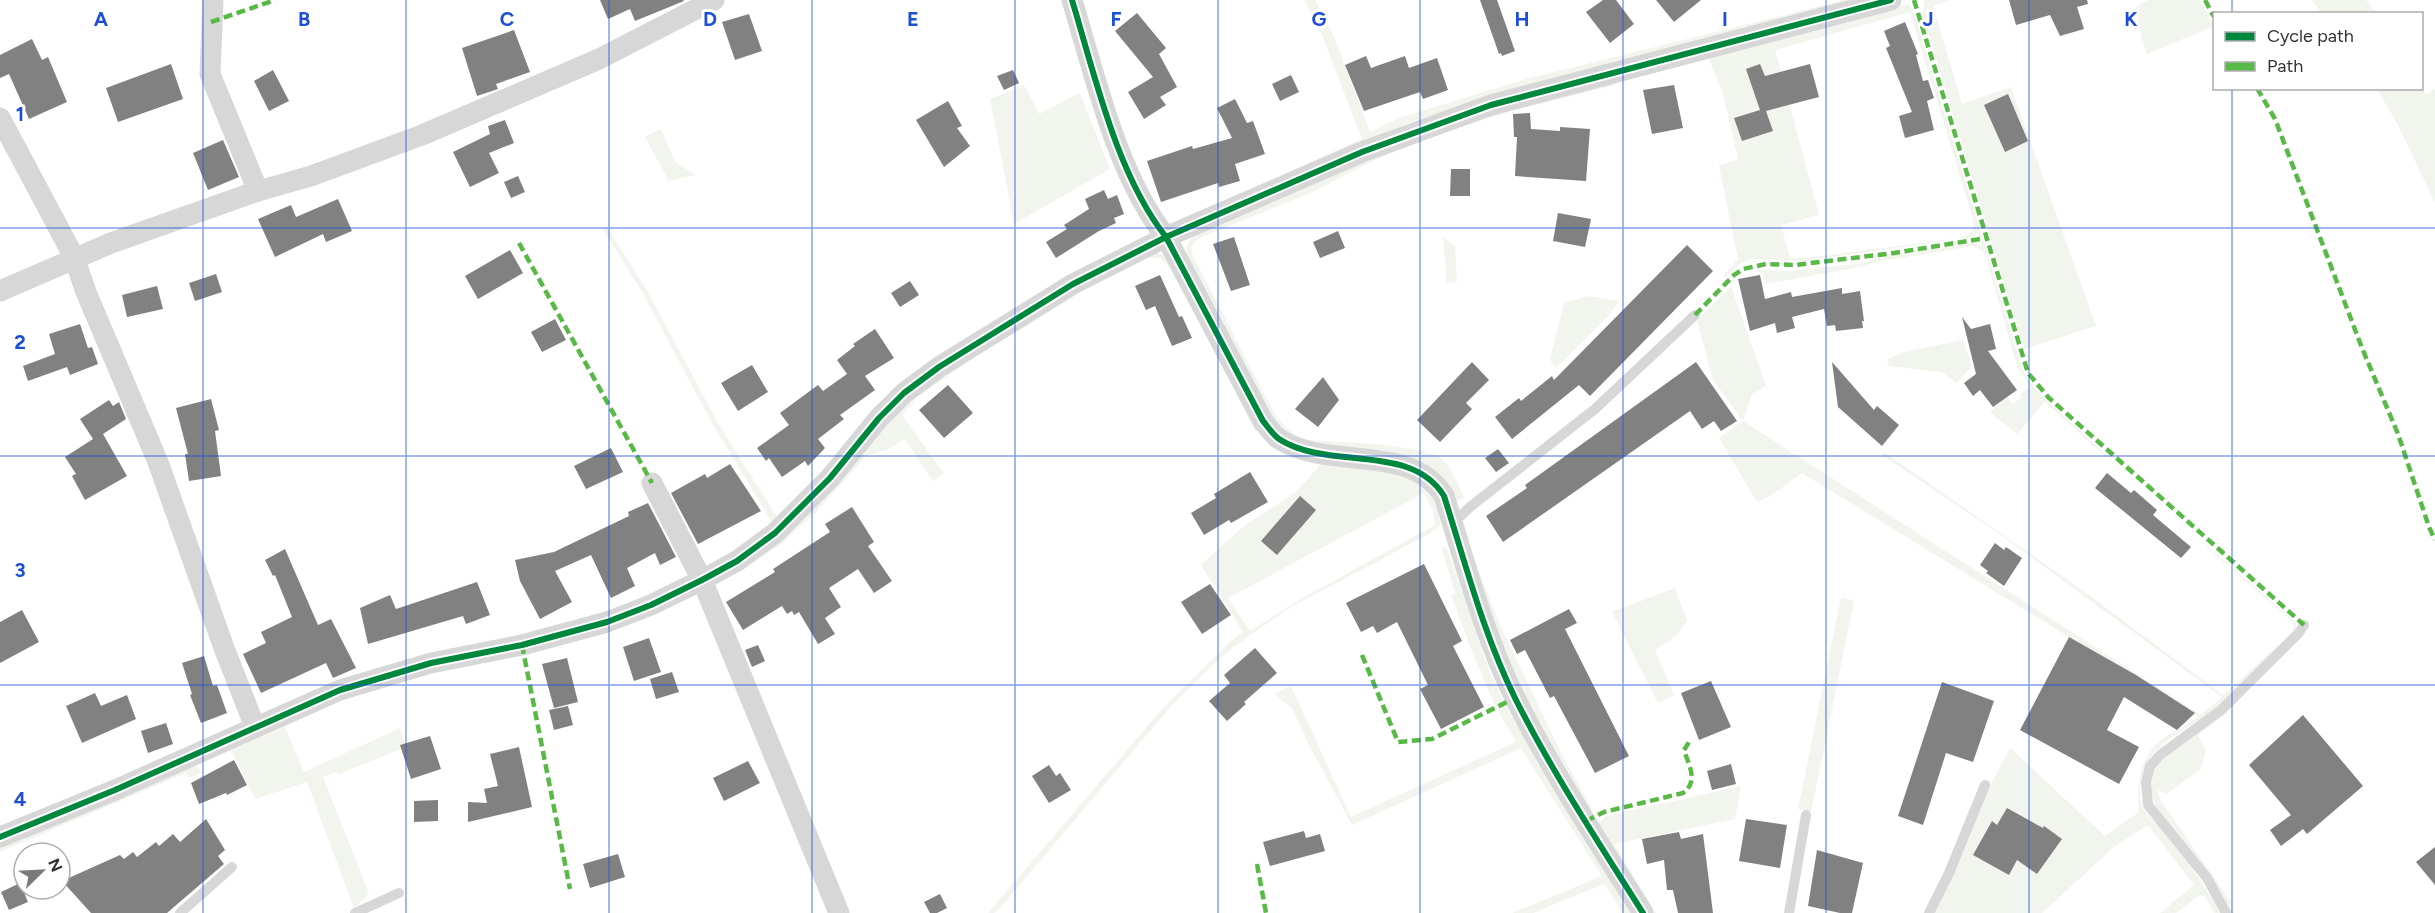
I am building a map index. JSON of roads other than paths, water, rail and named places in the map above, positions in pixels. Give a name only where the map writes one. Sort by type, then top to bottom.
[{"type":"street","points":[[213,0],[210,74],[258,191]]},
{"type":"street","points":[[0,291],[74,257],[258,191],[311,176],[422,135],[599,59],[714,0]]},
{"type":"street","points":[[1072,0],[1108,122],[1148,214],[1166,237],[1263,422],[1278,438],[1315,452],[1417,470],[1437,485],[1444,496],[1453,523],[1480,616],[1515,698],[1580,811],[1643,913]]},
{"type":"street","points":[[0,837],[115,790],[340,690],[408,670],[522,645],[607,622],[651,605],[702,580],[737,561],[775,533],[830,478],[879,418],[904,393],[939,367],[1073,284],[1166,237],[1362,152],[1491,105],[1891,0]]},
{"type":"street","points":[[0,118],[74,257],[90,302],[158,462],[224,648],[255,727]]},
{"type":"street","points":[[651,483],[702,580],[839,913]]},
{"type":"lane","points":[[1453,523],[1470,507],[1595,410],[1695,315]]},
{"type":"lane","points":[[2226,913],[2207,878],[2148,805],[2146,782],[2150,766],[2160,755],[2221,710],[2298,634],[2304,625]]},
{"type":"lane","points":[[1929,913],[1950,873],[1985,785]]},
{"type":"lane","points":[[1789,913],[1806,815]]},
{"type":"lane","points":[[180,913],[232,867]]},
{"type":"lane","points":[[355,913],[399,893]]}]
